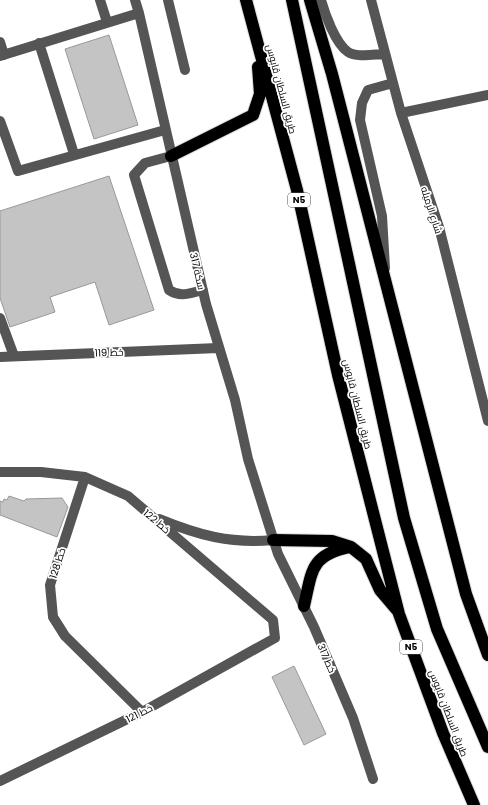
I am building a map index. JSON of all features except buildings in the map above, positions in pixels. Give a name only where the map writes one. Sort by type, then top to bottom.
[{"type":"highway","name":"طريق السلطان قابوس","points":[[246,0],[297,190],[345,402],[399,614],[443,733],[474,805]]},
{"type":"highway","name":"طريق السلطان قابوس","points":[[292,0],[377,399],[404,518],[437,629],[488,747]]},
{"type":"highway","points":[[310,0],[332,74],[466,594],[488,655]]},
{"type":"highway","points":[[171,156],[253,115],[260,94],[255,34]]},
{"type":"highway","points":[[273,540],[332,541],[351,547],[366,559],[380,590],[399,614]]},
{"type":"highway","points":[[304,606],[313,570],[322,557],[332,551],[351,547]]},
{"type":"street","points":[[100,0],[107,22]]},
{"type":"street","name":"سكة 317","points":[[135,0],[203,290],[218,348],[235,400],[248,459],[273,540]]},
{"type":"street","points":[[168,0],[185,70]]},
{"type":"street","points":[[321,0],[337,38],[348,52],[360,55],[385,54]]},
{"type":"street","name":"شارع الرميله","points":[[371,0],[401,113],[439,227],[488,421]]},
{"type":"street","points":[[0,42],[2,56],[139,12]]},
{"type":"street","points":[[39,43],[74,154]]},
{"type":"street","points":[[386,286],[382,216],[360,120],[362,103],[368,90],[393,83]]},
{"type":"street","points":[[401,113],[488,95]]},
{"type":"street","points":[[0,121],[18,171],[74,154],[165,130]]},
{"type":"street","points":[[171,156],[145,163],[134,175],[170,290],[176,295],[184,295],[203,290]]},
{"type":"street","points":[[0,318],[14,356]]},
{"type":"street","name":"خط 119","points":[[0,357],[218,348]]},
{"type":"street","name":"خط 122","points":[[0,472],[41,472],[85,477],[128,496],[273,620],[275,638]]},
{"type":"street","name":"خط 128","points":[[85,477],[50,585],[53,617],[65,636],[142,712]]},
{"type":"street","points":[[149,514],[192,532],[246,542],[273,540]]},
{"type":"street","name":"خط 317","points":[[273,540],[304,606],[353,718],[373,779]]},
{"type":"street","name":"خط 121","points":[[1,779],[142,712],[275,638]]}]
